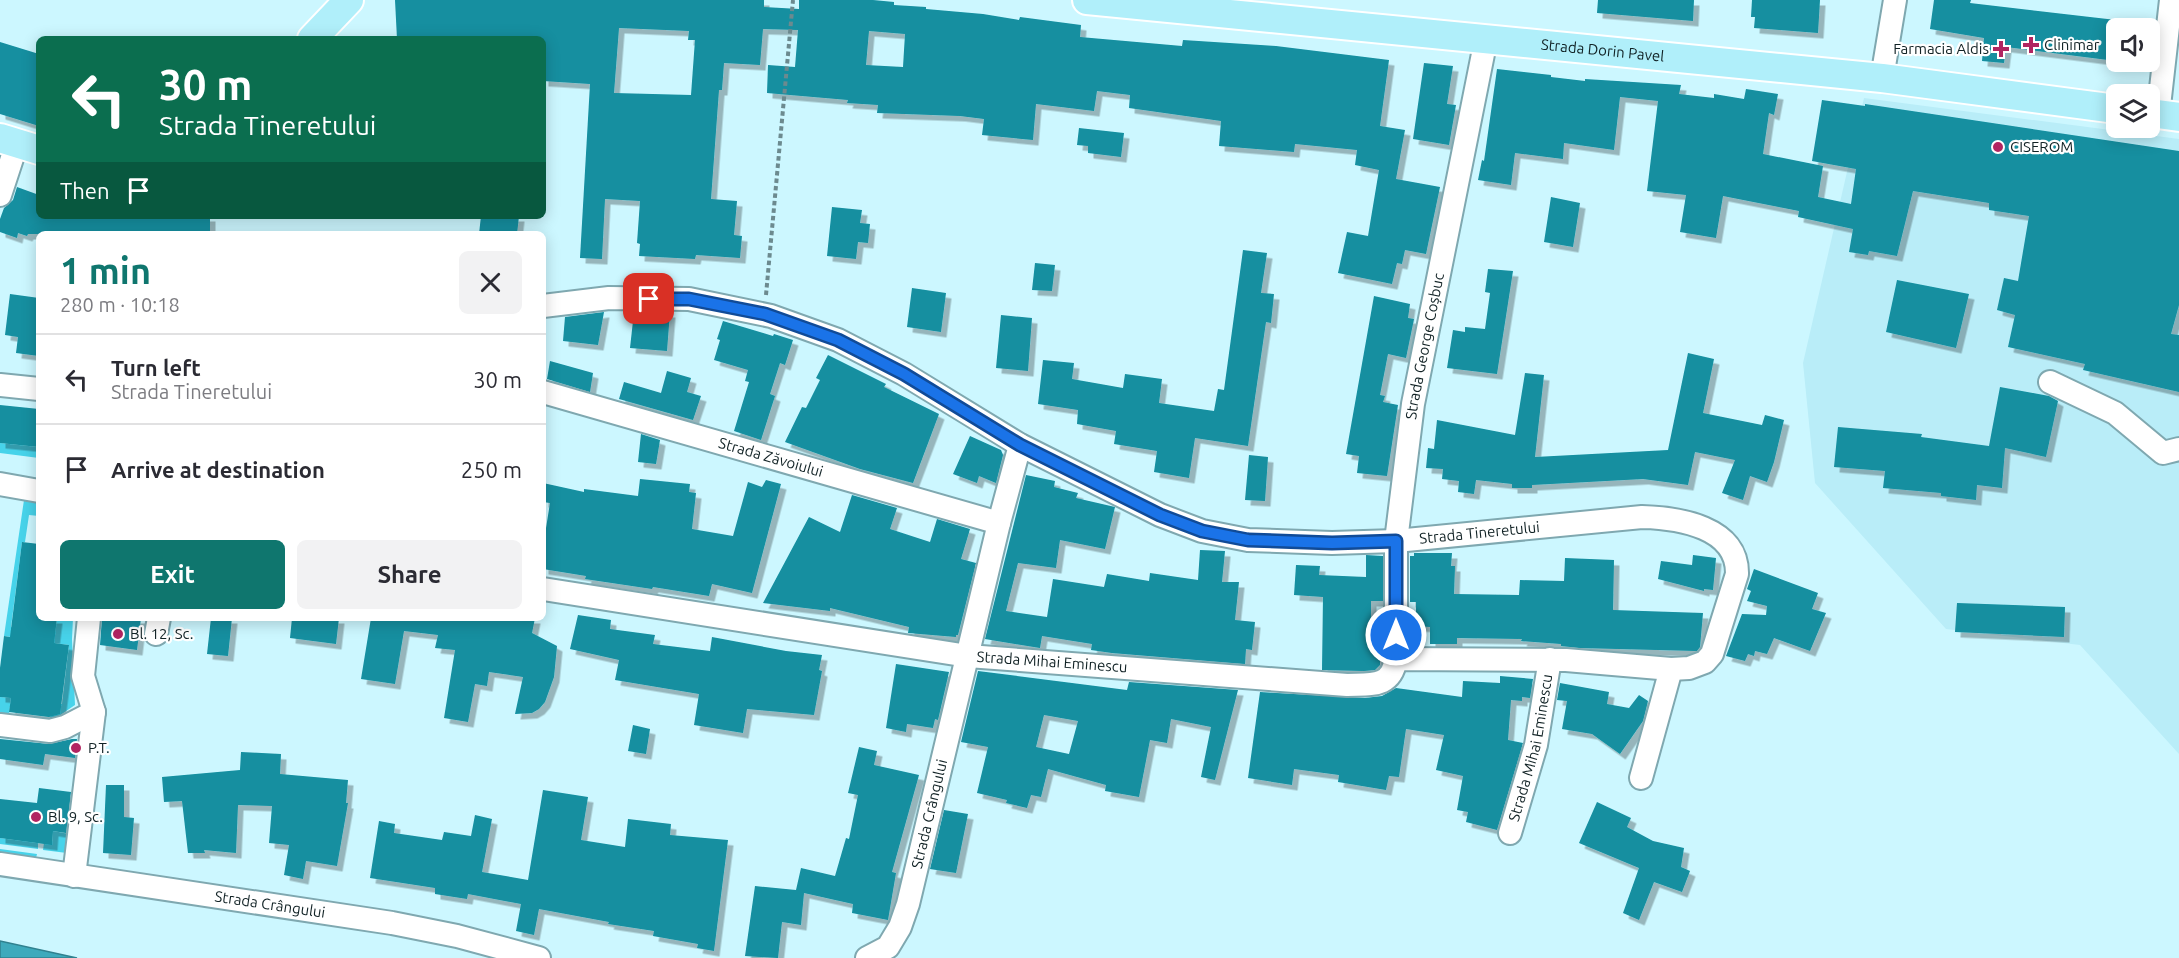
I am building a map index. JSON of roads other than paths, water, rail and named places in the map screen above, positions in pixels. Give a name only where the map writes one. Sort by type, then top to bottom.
[{"type":"main road","points":[[315,36],[349,0]]},
{"type":"main road","name":"Strada Dorin Pavel","points":[[1087,0],[1882,78],[2106,108]]},
{"type":"street","points":[[1882,78],[1895,0]]},
{"type":"street","points":[[2162,115],[2171,0]]},
{"type":"street","name":"Strada George Coșbuc","points":[[1396,658],[1396,541],[1413,404],[1486,39]]},
{"type":"street","points":[[0,195],[18,144]]},
{"type":"street","name":"Strada Tineretului","points":[[546,306],[609,298],[689,299],[765,314],[847,345],[904,374],[1020,445],[1160,515],[1202,531],[1248,540],[1332,543],[1396,541],[1642,517]]},
{"type":"street","points":[[2050,382],[2115,413],[2163,453],[2179,449]]},
{"type":"street","points":[[0,385],[36,388]]},
{"type":"street","name":"Strada Zăvoiului","points":[[546,393],[999,523]]},
{"type":"street","name":"Strada Crângului","points":[[867,958],[888,947],[900,927],[908,904],[999,523],[1020,445]]},
{"type":"street","points":[[0,484],[36,490]]},
{"type":"street","name":"Strada Mihai Eminescu","points":[[546,589],[968,656],[1347,685],[1374,684],[1388,679],[1394,671],[1396,658],[1550,659],[1671,669],[1689,668],[1705,662],[1712,654],[1737,574],[1737,562],[1725,540],[1696,525],[1669,517],[1642,517]]},
{"type":"street","points":[[74,876],[94,712],[83,676],[89,621]]},
{"type":"street","name":"Strada Mihai Eminescu","points":[[1510,833],[1536,745],[1550,659]]},
{"type":"street","points":[[1641,778],[1671,669]]},
{"type":"street","points":[[0,725],[50,731],[66,727],[94,712]]},
{"type":"street","name":"Strada Crângului","points":[[0,864],[392,923],[457,936],[539,958]]},
{"type":"place","name":"Clinimar","points":[[2031,45]]},
{"type":"place","name":"Farmacia Aldis","points":[[2001,49]]},
{"type":"place","name":"CISEROM","points":[[1998,147]]},
{"type":"place","name":"Bl. 12, Sc.","points":[[118,634]]},
{"type":"place","name":"P.T.","points":[[76,748]]},
{"type":"place","name":"Bl. 9, Sc.","points":[[36,817]]}]
